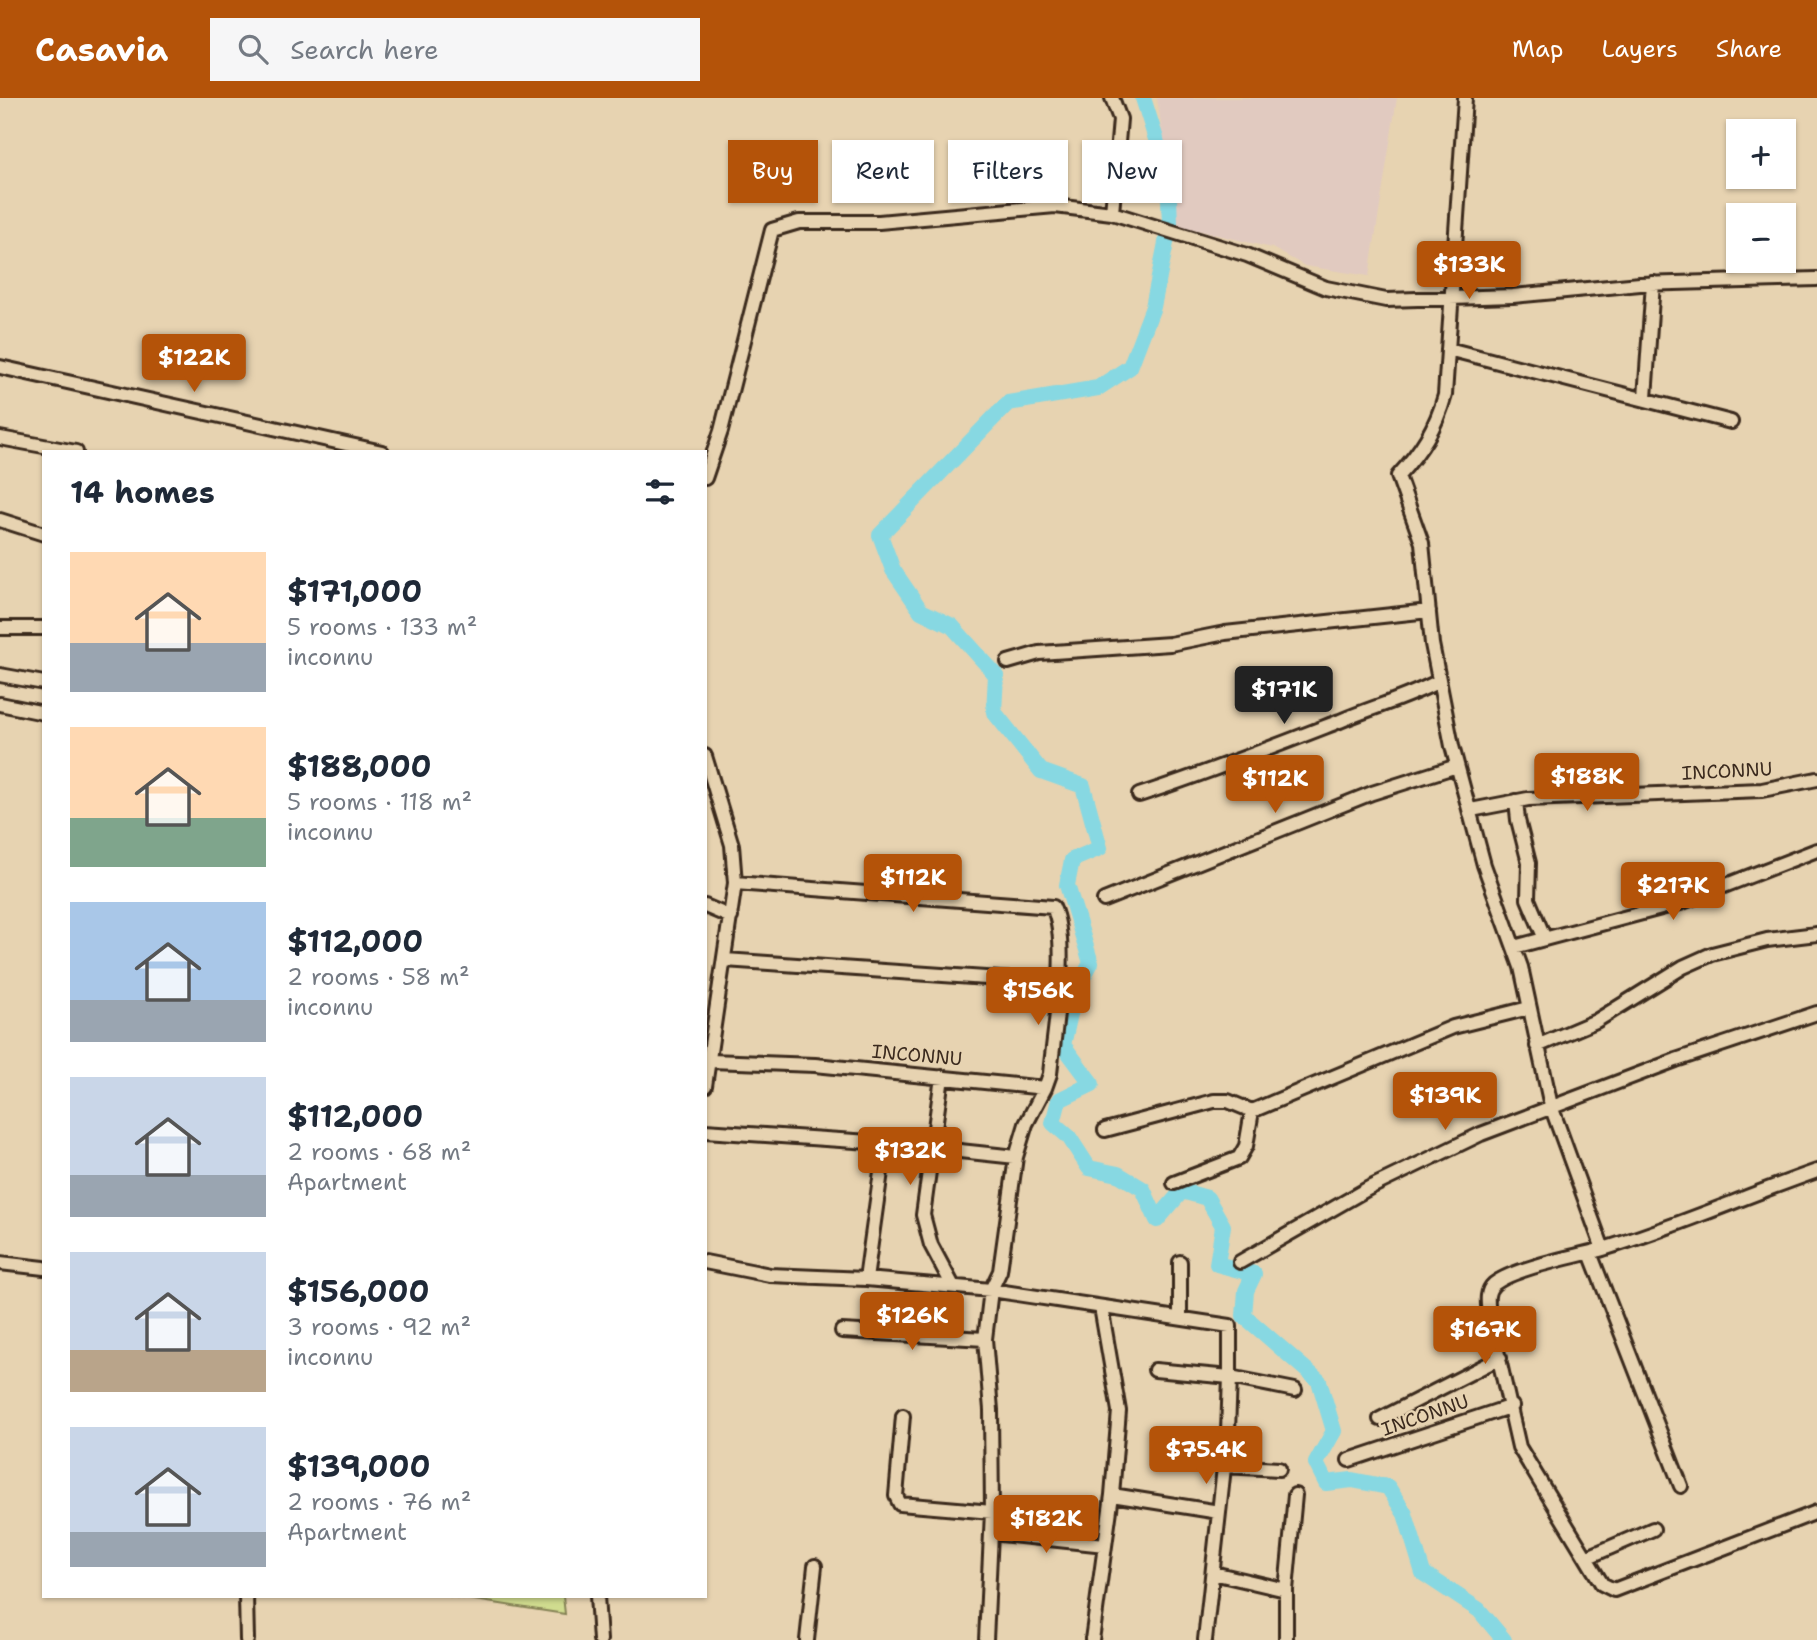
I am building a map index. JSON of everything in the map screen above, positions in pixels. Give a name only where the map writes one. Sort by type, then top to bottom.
[{"type":"street","points":[[1112,98],[1120,119],[1112,213]]},
{"type":"street","points":[[1465,98],[1445,395],[1437,422],[1418,454],[1398,476],[1422,543],[1439,681],[1458,766],[1484,865],[1514,947],[1551,1106],[1597,1251],[1681,1486]]},
{"type":"street","points":[[707,472],[721,431],[772,230],[799,222],[879,222],[1055,206],[1112,213],[1162,231],[1247,255],[1326,288],[1386,299],[1452,298],[1653,283],[1817,279]]},
{"type":"street","points":[[1645,398],[1653,283]]},
{"type":"street","points":[[1448,349],[1731,422]]},
{"type":"street","points":[[0,367],[318,446],[361,450]]},
{"type":"street","points":[[0,438],[65,450]]},
{"type":"street","points":[[0,520],[42,533]]},
{"type":"street","points":[[1009,662],[1038,653],[1170,644],[1225,633],[1429,611]]},
{"type":"street","points":[[0,628],[42,628]]},
{"type":"street","points":[[0,675],[42,683]]},
{"type":"street","points":[[1139,795],[1266,752],[1345,718],[1413,694],[1439,681]]},
{"type":"street","points":[[0,704],[42,713]]},
{"type":"street","points":[[707,763],[729,835],[735,883],[707,1074]]},
{"type":"street","points":[[1104,900],[1372,793],[1458,766]]},
{"type":"street","name":"INCONNU","points":[[1471,810],[1516,801],[1762,790],[1817,779]]},
{"type":"street","points":[[1516,801],[1529,863],[1528,899],[1531,913],[1545,939]]},
{"type":"street","points":[[1514,947],[1680,903],[1817,850]]},
{"type":"street","points":[[735,883],[996,903],[1046,904],[1053,907],[1057,916],[1059,983],[1045,1088],[1027,1124],[1016,1157],[1000,1271],[991,1290],[985,1339],[991,1410],[992,1512],[986,1640]]},
{"type":"street","points":[[707,907],[731,918]]},
{"type":"street","points":[[1537,1046],[1596,1021],[1694,961],[1734,947],[1817,934]]},
{"type":"street","points":[[725,960],[1059,983]]},
{"type":"street","points":[[1105,1130],[1214,1101],[1235,1103],[1252,1111],[1453,1027],[1529,1008]]},
{"type":"street","points":[[1240,1262],[1368,1188],[1481,1134],[1676,1060],[1759,1035],[1793,1019],[1817,1013]]},
{"type":"street","name":"INCONNU","points":[[709,1061],[815,1065],[1045,1088]]},
{"type":"street","points":[[942,1077],[924,1225],[953,1286]]},
{"type":"street","points":[[1174,1183],[1239,1158],[1246,1146],[1252,1111]]},
{"type":"street","points":[[707,1131],[884,1143],[1016,1157]]},
{"type":"street","points":[[866,1279],[884,1143]]},
{"type":"street","points":[[1817,1171],[1749,1195],[1662,1231],[1532,1269],[1494,1284],[1487,1294],[1520,1447],[1602,1584],[1615,1590],[1817,1512]]},
{"type":"street","points":[[707,1262],[770,1275],[866,1279],[991,1290],[1230,1326],[1230,1377],[1224,1466],[1205,1640]]},
{"type":"street","points":[[1180,1262],[1180,1317]]},
{"type":"street","points":[[0,1263],[42,1268]]},
{"type":"street","points":[[1092,1640],[1112,1495],[1119,1411],[1101,1307]]},
{"type":"street","points":[[842,1331],[985,1339]]},
{"type":"street","name":"INCONNU","points":[[1380,1419],[1500,1358]]},
{"type":"street","points":[[1155,1370],[1230,1377],[1295,1390]]},
{"type":"street","name":"INCONNU","points":[[1349,1460],[1512,1406]]},
{"type":"street","points":[[903,1416],[897,1496],[900,1504],[992,1512]]},
{"type":"street","points":[[1224,1466],[1279,1469]]},
{"type":"street","points":[[1112,1495],[1219,1512]]},
{"type":"street","points":[[1286,1640],[1286,1590],[1295,1495]]},
{"type":"street","points":[[1588,1557],[1653,1529]]},
{"type":"street","points":[[991,1533],[1105,1545]]},
{"type":"street","points":[[807,1640],[815,1566]]},
{"type":"street","points":[[1213,1573],[1286,1590]]},
{"type":"street","points":[[246,1598],[247,1640]]},
{"type":"street","points":[[597,1598],[600,1640]]},
{"type":"shaded area","points":[[1157,98],[1397,98],[1369,276],[1305,266],[1272,248],[1176,225],[1173,203],[1182,203],[1182,140],[1163,140]]},
{"type":"green space","points":[[462,1598],[563,1598],[565,1614]]},
{"type":"waterway","points":[[1143,98],[1156,139],[1169,200],[1170,223],[1153,307],[1130,367],[1098,388],[1008,403],[880,535],[893,570],[921,611],[952,626],[996,675],[994,712],[1041,771],[1083,786],[1100,848],[1072,860],[1067,885],[1091,963],[1075,992],[1063,1045],[1092,1084],[1059,1100],[1053,1123],[1069,1137],[1089,1168],[1118,1174],[1143,1189],[1157,1220],[1182,1191],[1207,1198],[1223,1226],[1217,1264],[1254,1274],[1246,1291],[1244,1316],[1319,1381],[1334,1431],[1316,1463],[1326,1483],[1352,1480],[1388,1487],[1405,1514],[1423,1573],[1479,1610],[1504,1640]]}]
